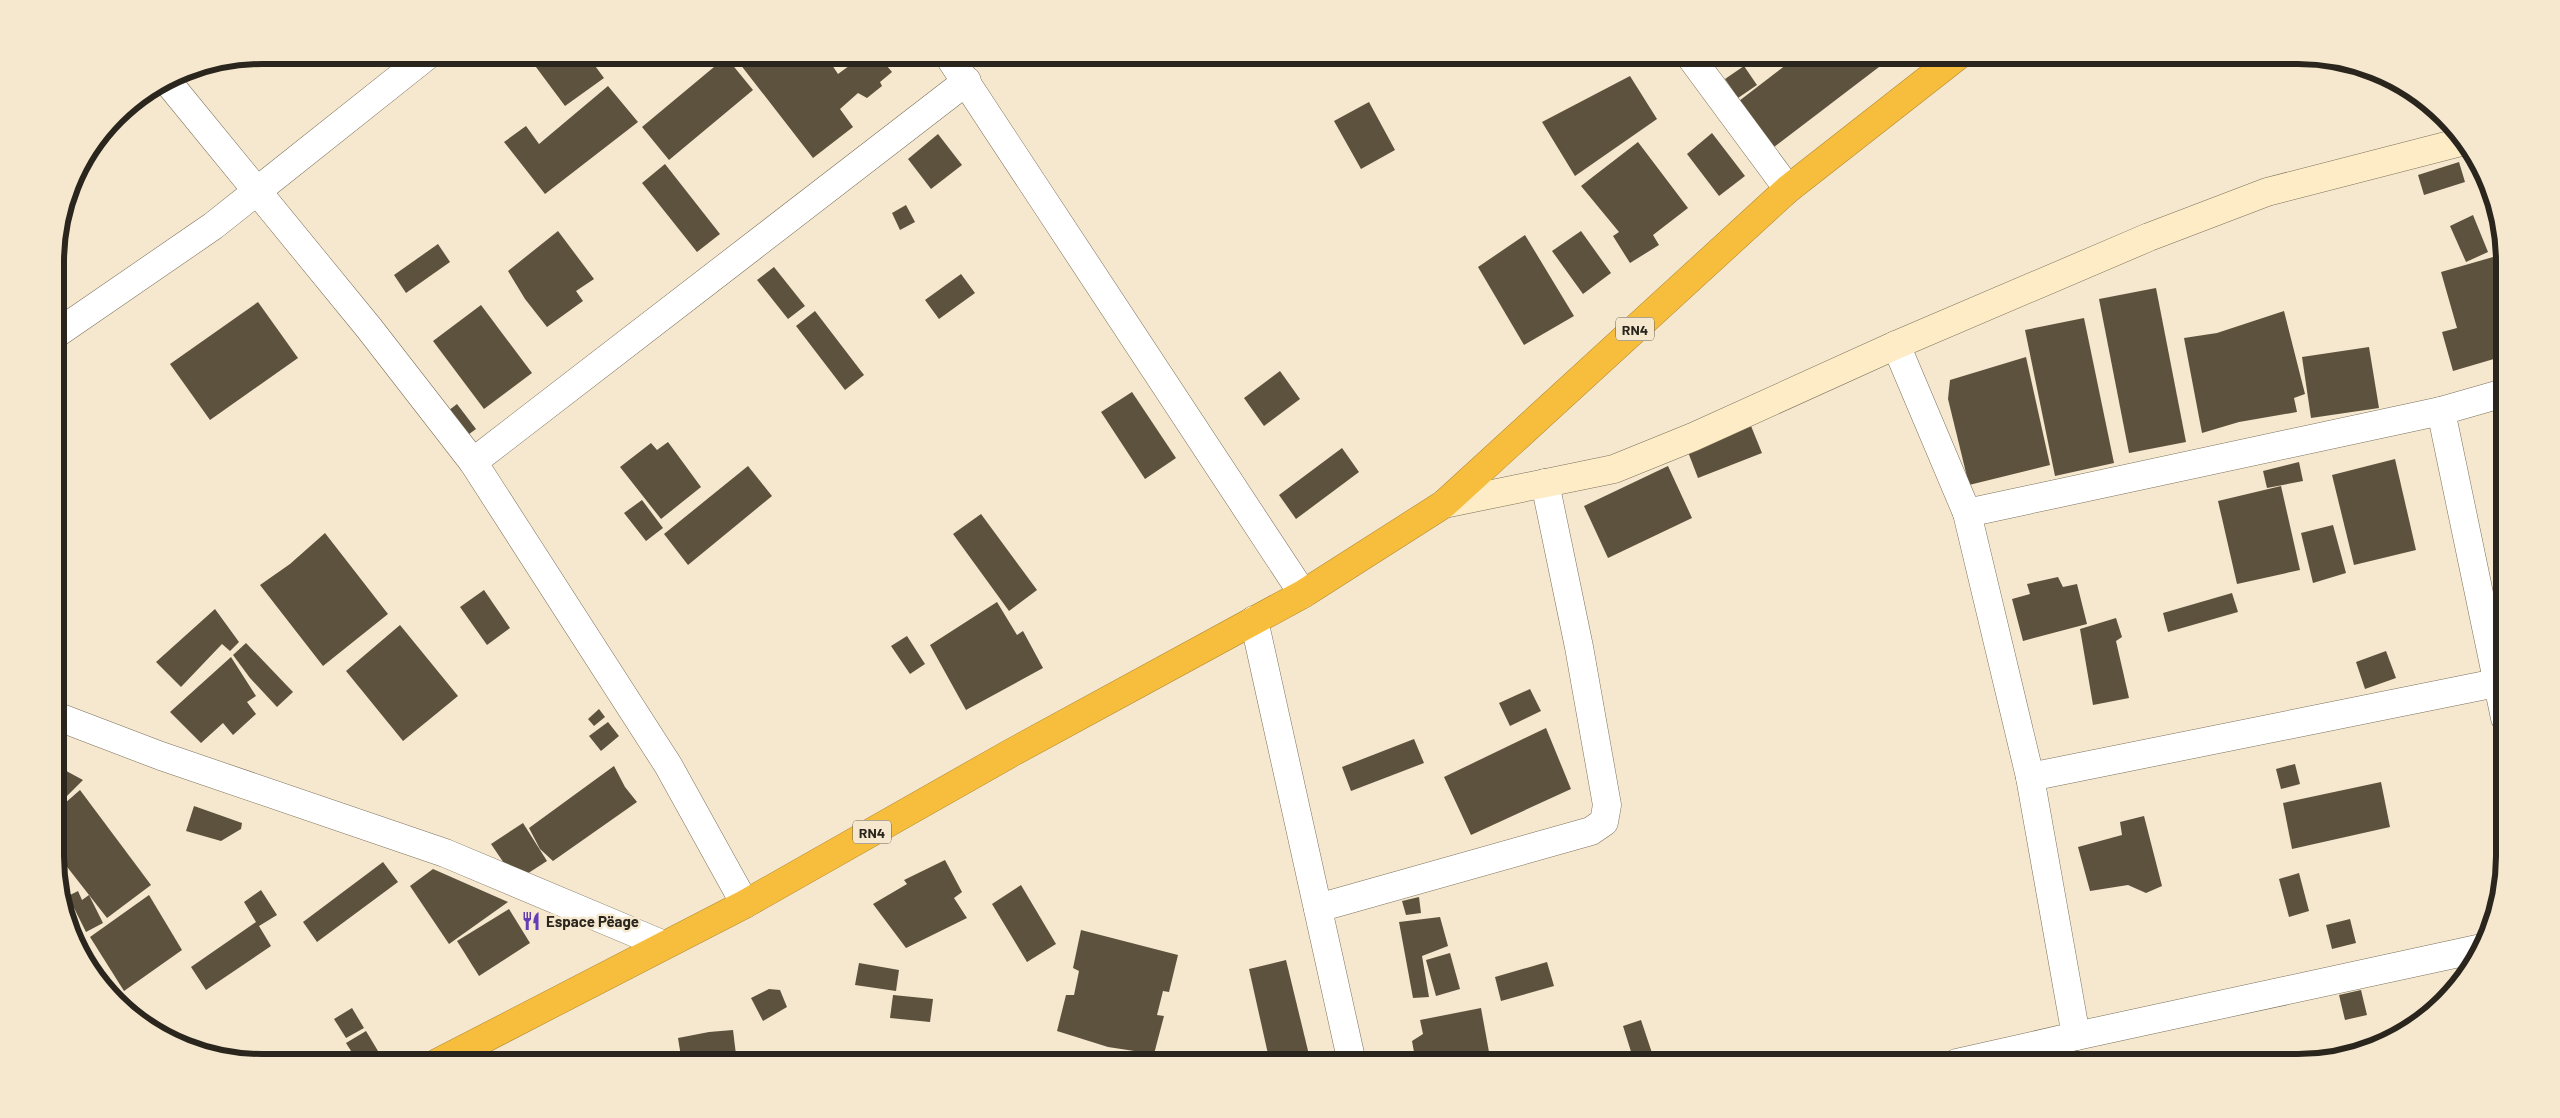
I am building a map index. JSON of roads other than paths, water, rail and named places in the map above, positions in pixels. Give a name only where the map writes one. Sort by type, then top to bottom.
[{"type":"highway","name":"RN4","points":[[453,1054],[745,904],[1011,753],[1303,594],[1444,504],[1788,189],[1948,64]]},
{"type":"street","points":[[64,328],[213,226],[417,64]]},
{"type":"street","points":[[955,64],[1303,594]]},
{"type":"street","points":[[1695,64],[1788,189]]},
{"type":"street","points":[[472,462],[967,81]]},
{"type":"street","points":[[171,86],[369,328],[472,462],[668,765],[745,904]]},
{"type":"street","points":[[1444,504],[1614,469],[1693,438],[1896,345],[2149,237],[2267,192],[2457,143]]},
{"type":"street","points":[[1896,345],[1967,513],[2030,777],[2076,1036]]},
{"type":"street","points":[[1967,513],[2441,411],[2496,396]]},
{"type":"street","points":[[2030,777],[2496,683],[2441,411]]},
{"type":"street","points":[[1318,908],[1592,831],[1604,822],[1607,805],[1579,647],[1545,483]]},
{"type":"street","points":[[1254,620],[1350,1054]]},
{"type":"street","points":[[64,719],[161,756],[445,852],[664,945]]},
{"type":"street","points":[[1997,1054],[2473,950]]},
{"type":"place","name":"Espace Pëage","points":[[531,921]]}]
